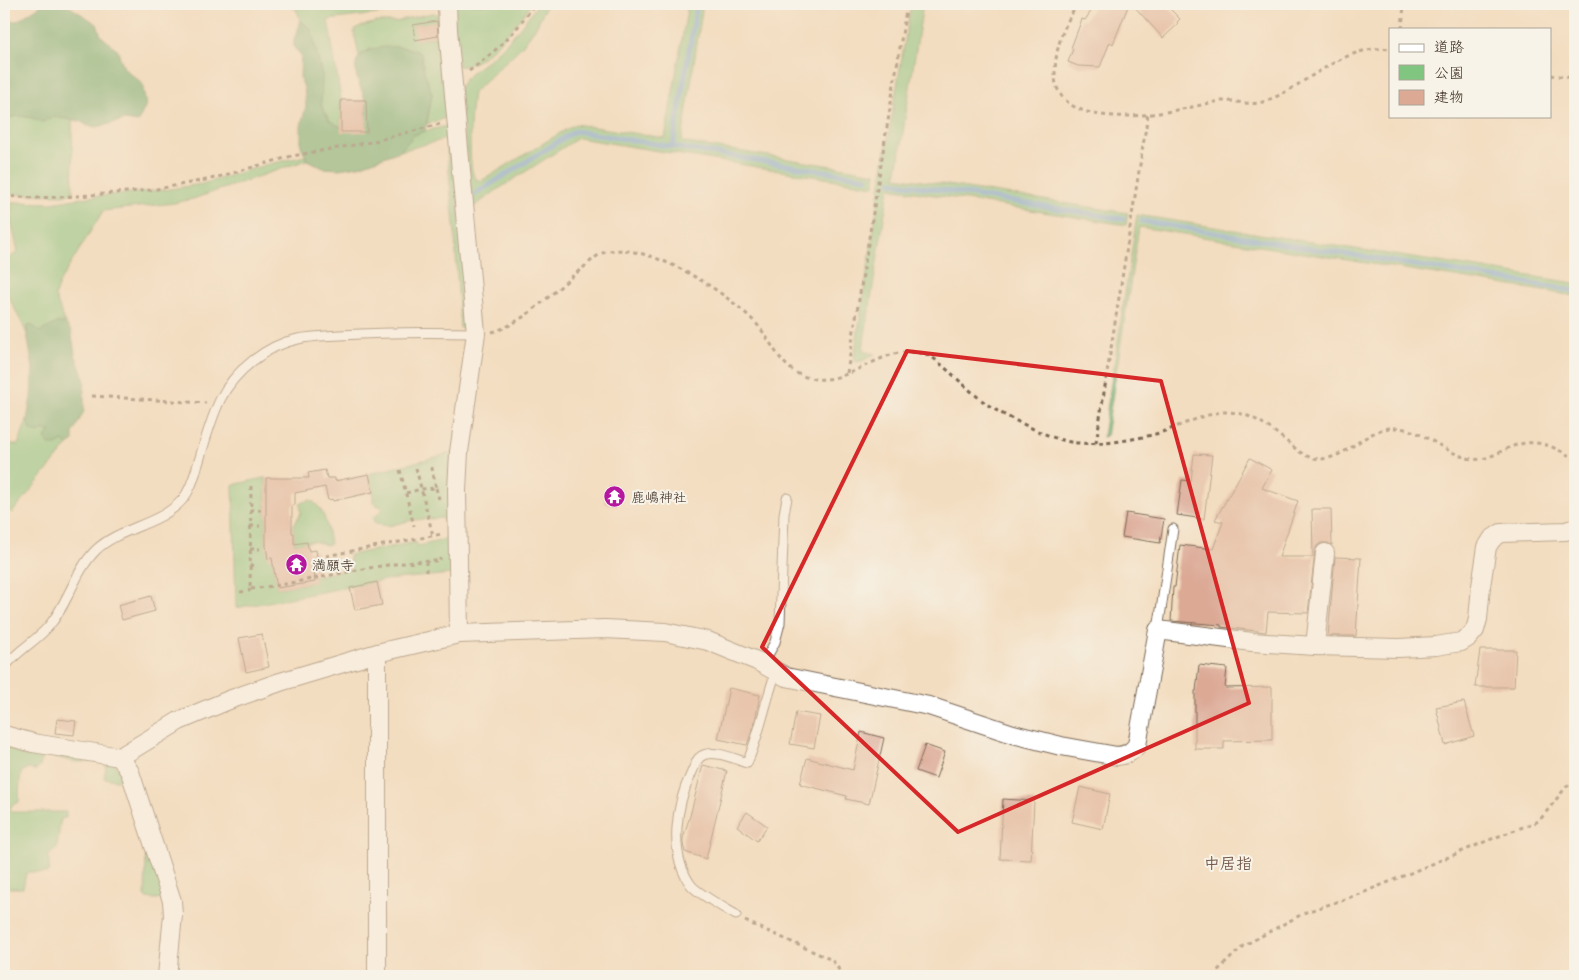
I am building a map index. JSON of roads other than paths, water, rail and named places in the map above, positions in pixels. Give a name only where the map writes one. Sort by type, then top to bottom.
[{"type":"street","points":[[447,4],[476,333],[459,452],[459,634]]},
{"type":"street","points":[[4,735],[34,743],[120,757],[179,721],[229,700],[280,682],[377,653],[459,634],[605,629],[665,632],[708,640],[786,677],[929,706],[1013,734],[1061,746],[1117,756],[1125,755],[1132,752],[1137,745],[1158,630],[1252,642],[1315,646],[1399,648],[1448,645],[1461,642],[1475,630],[1487,547],[1492,539],[1501,533],[1566,531],[1575,528]]},
{"type":"street","points":[[1315,646],[1325,553]]},
{"type":"street","points":[[377,653],[377,976]]},
{"type":"street","points":[[120,757],[130,772],[172,901],[173,915],[167,976]]},
{"type":"lane","points":[[4,668],[10,659],[35,640],[49,626],[81,569],[95,551],[108,541],[166,512],[183,500],[189,492],[194,478],[213,416],[230,384],[244,367],[283,344],[299,338],[420,332],[476,333]]},
{"type":"lane","points":[[736,915],[692,887],[683,868],[676,840],[680,803],[689,777],[699,758],[707,754],[723,754],[747,763],[755,744],[768,695],[770,668],[780,623],[786,498]]},
{"type":"lane","points":[[1158,630],[1173,529]]},
{"type":"waterway","points":[[673,146],[697,4]]},
{"type":"waterway","points":[[475,194],[575,131],[867,178]]},
{"type":"waterway","points":[[891,182],[1123,219]]},
{"type":"waterway","points":[[1142,221],[1575,291]]},
{"type":"place","name":"鹿嶋神社","points":[[615,497]]},
{"type":"place","name":"満願寺","points":[[296,565]]},
{"type":"district","name":"中居指","points":[[1228,863]]}]
